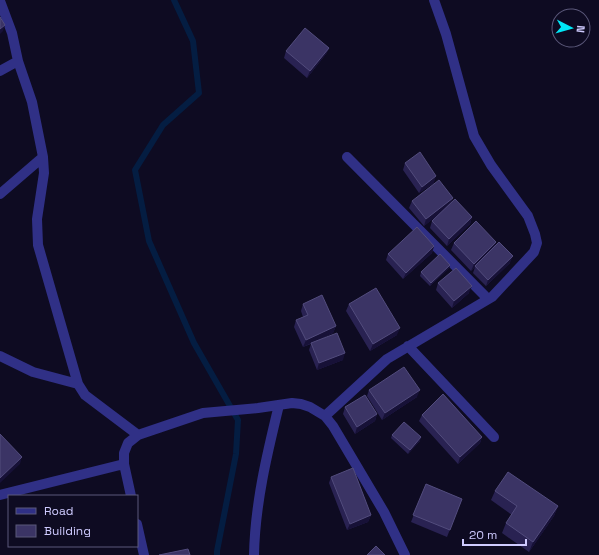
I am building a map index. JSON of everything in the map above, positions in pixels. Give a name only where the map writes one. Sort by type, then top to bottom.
[{"type":"street","points":[[325,416],[387,359],[492,297],[534,252],[537,243],[528,216],[491,165],[474,136],[446,34],[434,0]]},
{"type":"street","points":[[0,1],[12,33],[18,61],[32,102],[43,157],[44,173],[37,219],[38,245],[78,384],[85,395],[138,435]]},
{"type":"street","points":[[0,71],[18,61]]},
{"type":"street","points":[[0,194],[43,157]]},
{"type":"street","points":[[347,157],[488,299]]},
{"type":"street","points":[[408,346],[494,437]]},
{"type":"street","points":[[0,356],[33,372],[78,384]]},
{"type":"street","points":[[131,495],[124,464],[124,453],[128,443],[138,435],[203,414],[292,403],[301,404],[310,407],[325,416],[333,426],[384,512],[405,555]]},
{"type":"street","points":[[254,555],[257,519],[267,457],[279,405]]},
{"type":"street","points":[[0,495],[124,464]]},
{"type":"street","points":[[138,528],[144,555]]},
{"type":"building","points":[[0,17],[5,25],[0,29]]},
{"type":"building","points":[[305,28],[329,48],[310,71],[286,51]]},
{"type":"building","points":[[420,152],[436,176],[422,187],[405,163]]},
{"type":"building","points":[[439,180],[453,198],[426,219],[412,201]]},
{"type":"building","points":[[455,199],[472,217],[449,239],[432,221]]},
{"type":"building","points":[[476,221],[496,242],[474,264],[454,243]]},
{"type":"building","points":[[417,227],[434,246],[406,273],[388,254]]},
{"type":"building","points":[[499,242],[513,256],[488,280],[475,266]]},
{"type":"building","points":[[440,254],[450,265],[431,283],[421,272]]},
{"type":"building","points":[[456,268],[472,286],[454,301],[438,283]]},
{"type":"building","points":[[376,288],[400,328],[373,344],[349,304]]},
{"type":"building","points":[[322,295],[336,326],[306,340],[296,320],[308,315],[303,304]]},
{"type":"building","points":[[337,333],[345,353],[319,363],[311,343]]},
{"type":"building","points":[[404,367],[420,390],[385,413],[369,390]]},
{"type":"building","points":[[443,394],[482,437],[460,457],[422,415]]},
{"type":"building","points":[[365,395],[377,414],[357,427],[345,407]]},
{"type":"building","points":[[404,422],[421,437],[410,450],[392,435]]},
{"type":"building","points":[[0,434],[22,457],[0,478]]},
{"type":"building","points":[[353,468],[371,515],[350,524],[331,477]]},
{"type":"building","points":[[508,472],[558,506],[533,542],[506,523],[517,506],[495,491]]},
{"type":"building","points":[[426,484],[462,499],[450,530],[413,515]]},
{"type":"building","points":[[376,546],[385,555],[367,555]]},
{"type":"building","points":[[188,549],[190,555],[159,555]]},
{"type":"waterway","points":[[174,0],[193,41],[199,93],[163,125],[135,170],[149,241],[194,343],[238,420],[236,454],[217,555]]}]
